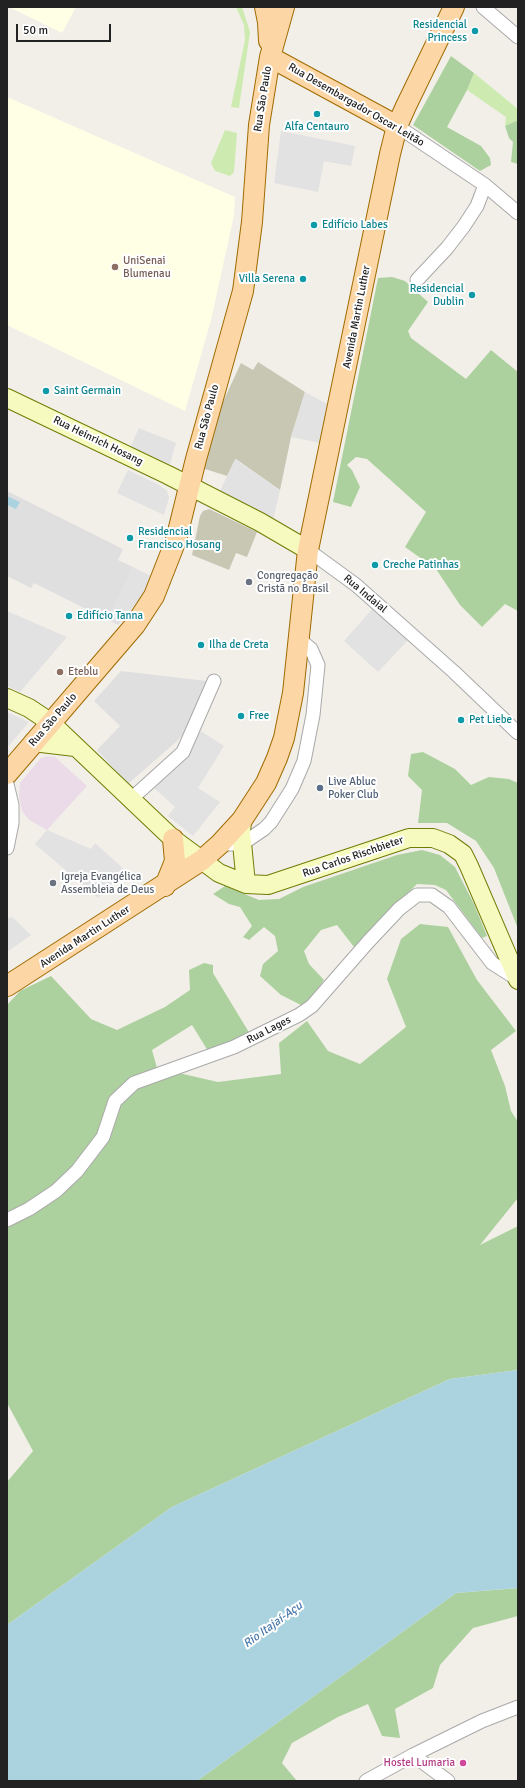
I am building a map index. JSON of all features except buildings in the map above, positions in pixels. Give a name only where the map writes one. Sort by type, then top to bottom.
[{"type":"main road","points":[[265,7],[268,22],[270,57]]},
{"type":"main road","name":"Rua São Paulo","points":[[7,774],[50,722],[135,625],[154,596],[176,540],[189,486],[242,291],[252,222],[259,124],[270,57],[284,7]]},
{"type":"main road","name":"Avenida Martin Luther","points":[[7,986],[165,886],[202,860],[220,844],[242,820],[266,783],[284,738],[299,640],[308,550],[390,154],[397,126],[454,7]]},
{"type":"main road","name":"Rua Desembargador Oscar Leitão","points":[[270,57],[397,126]]},
{"type":"main road","name":"Rua Heinrich Hosang","points":[[7,398],[189,486]]},
{"type":"main road","name":"Rua Indaial","points":[[189,486],[260,522],[308,550]]},
{"type":"main road","name":"Rua Carlos Rischbieter","points":[[7,698],[29,708],[50,722],[130,800],[173,839],[219,873],[246,884],[268,885],[409,838],[433,838],[449,844],[463,854],[518,980]]},
{"type":"main road","points":[[34,742],[75,747]]},
{"type":"main road","points":[[242,820],[242,844],[246,884]]},
{"type":"main road","points":[[165,886],[175,862],[173,839]]},
{"type":"street","points":[[483,7],[518,37]]},
{"type":"street","name":"Rua Desembargador Oscar Leitão","points":[[397,126],[485,185],[518,213]]},
{"type":"street","points":[[417,280],[447,248],[464,226],[477,206],[485,185]]},
{"type":"street","name":"Rua Indaial","points":[[308,550],[356,585],[454,672],[518,733]]},
{"type":"street","points":[[220,844],[242,844],[264,829],[271,822],[292,789],[304,761],[313,714],[318,665],[310,649],[299,640]]},
{"type":"street","points":[[130,800],[183,752],[191,737],[214,681]]},
{"type":"street","points":[[7,784],[12,805],[12,823],[7,848]]},
{"type":"street","name":"Rua Lages","points":[[7,1220],[29,1209],[49,1195],[77,1171],[103,1137],[115,1101],[134,1083],[234,1047],[299,1015],[312,1006],[336,976],[399,909],[417,895],[432,895],[449,907],[492,963],[518,980]]},
{"type":"street","points":[[366,1781],[413,1755],[482,1721],[518,1707]]},
{"type":"street","points":[[413,1755],[448,1781]]},
{"type":"shaded area","points":[[9,7],[76,7],[62,33]]},
{"type":"shaded area","name":"UniSenai Blumenau","points":[[7,97],[235,197],[234,215],[211,320],[185,411],[7,325]]},
{"type":"shaded area","points":[[281,131],[355,146],[351,166],[324,161],[318,192],[274,183]]},
{"type":"shaded area","points":[[258,362],[305,392],[291,437],[280,490],[236,459],[227,476],[202,468],[215,419],[241,363],[253,370]]},
{"type":"shaded area","points":[[305,392],[329,405],[320,443],[291,437]]},
{"type":"shaded area","points":[[139,428],[176,443],[170,464],[167,466],[129,450]]},
{"type":"shaded area","points":[[235,459],[280,490],[273,520],[220,491]]},
{"type":"shaded area","points":[[128,470],[159,485],[167,491],[169,498],[164,515],[117,493]]},
{"type":"shaded area","points":[[7,491],[123,549],[118,560],[133,567],[108,620],[34,583],[31,588],[7,576]]},
{"type":"shaded area","points":[[209,509],[257,532],[247,557],[236,553],[229,570],[192,555],[200,516],[203,511]]},
{"type":"shaded area","points":[[133,567],[151,576],[143,595],[118,625],[108,620]]},
{"type":"shaded area","points":[[373,608],[408,640],[378,672],[344,641]]},
{"type":"shaded area","points":[[7,611],[67,637],[20,692],[7,686]]},
{"type":"shaded area","points":[[121,671],[207,681],[189,728],[177,741],[128,784],[97,750],[120,726],[94,701]]},
{"type":"shaded area","points":[[7,712],[29,722],[7,748]]},
{"type":"shaded area","points":[[201,731],[224,746],[198,788],[220,802],[193,836],[168,816],[175,807],[154,788],[187,754]]},
{"type":"shaded area","points":[[48,756],[55,757],[87,786],[47,830],[29,820],[22,811],[19,796],[20,783],[41,758]]},
{"type":"shaded area","points":[[47,830],[91,849],[95,843],[125,870],[98,898],[35,844]]},
{"type":"shaded area","points":[[12,917],[31,935],[7,952],[7,918]]},
{"type":"green space","points":[[236,7],[242,7],[250,32],[239,108],[231,107],[245,40],[244,25]]},
{"type":"green space","points":[[451,56],[474,73],[467,90],[447,127],[481,146],[490,158],[491,165],[480,171],[413,125]]},
{"type":"green space","points":[[474,73],[518,109],[518,120],[505,126],[506,117],[467,90]]},
{"type":"green space","points":[[518,120],[518,164],[511,162],[513,142],[509,138],[505,126]]},
{"type":"green space","points":[[225,130],[237,133],[234,172],[230,176],[215,171],[211,163]]},
{"type":"green space","points":[[392,277],[405,281],[428,302],[408,331],[411,338],[466,379],[491,350],[518,372],[518,611],[505,604],[482,627],[460,605],[436,569],[405,547],[426,512],[367,459],[356,457],[347,465],[352,470],[360,487],[351,507],[333,502],[378,278]]},
{"type":"green space","points":[[423,752],[455,769],[471,785],[489,777],[509,779],[518,783],[518,929],[494,868],[476,841],[447,823],[418,823],[422,790],[408,776],[411,754]]},
{"type":"green space","points":[[422,850],[440,855],[455,867],[474,904],[487,936],[482,938],[446,890],[435,885],[417,884],[354,947],[337,925],[321,930],[304,951],[309,964],[324,980],[316,992],[303,1006],[281,995],[260,976],[263,964],[278,951],[275,936],[264,927],[249,940],[243,937],[252,926],[240,907],[229,904],[213,894],[225,886],[259,900],[279,899],[303,887],[397,855]]},
{"type":"green space","points":[[420,924],[448,927],[477,980],[516,1031],[491,1050],[505,1086],[511,1111],[518,1122],[518,1198],[480,1245],[518,1226],[518,1370],[450,1379],[172,1507],[7,1625],[7,1482],[33,1451],[7,1403],[7,1005],[20,991],[51,976],[91,1019],[117,1030],[165,1007],[190,990],[189,970],[204,963],[213,965],[213,973],[250,1034],[208,1051],[192,1025],[152,1050],[157,1068],[218,1082],[281,1074],[279,1043],[307,1021],[328,1051],[360,1064],[406,1027],[387,979],[401,939]]},
{"type":"green space","points":[[518,1588],[518,1616],[473,1628],[440,1665],[433,1688],[395,1709],[400,1738],[382,1736],[368,1704],[338,1717],[292,1743],[282,1763],[297,1781],[197,1781],[456,1593]]},
{"type":"water","points":[[7,496],[20,502],[16,509],[7,505]]},
{"type":"water","name":"Rio Itajaí-Açu","points":[[518,1370],[518,1588],[456,1593],[197,1781],[7,1781],[7,1625],[172,1507],[450,1379]]},
{"type":"place","name":"Residencial Princess","points":[[475,31]]},
{"type":"place","name":"Alfa Centauro","points":[[317,114]]},
{"type":"place","name":"Edifício Labes","points":[[314,225]]},
{"type":"place","name":"UniSenai Blumenau","points":[[115,267]]},
{"type":"place","name":"Villa Serena","points":[[303,279]]},
{"type":"place","name":"Residencial Dublin","points":[[472,295]]},
{"type":"place","name":"Saint Germain","points":[[46,391]]},
{"type":"place","name":"Residencial Francisco Hosang","points":[[130,538]]},
{"type":"place","name":"Creche Patinhas","points":[[375,565]]},
{"type":"place","name":"Congregação Cristã no Brasil","points":[[249,582]]},
{"type":"place","name":"Edifício Tanna","points":[[69,616]]},
{"type":"place","name":"Ilha de Creta","points":[[201,645]]},
{"type":"place","name":"Eteblu","points":[[60,672]]},
{"type":"place","name":"Free","points":[[241,716]]},
{"type":"place","name":"Pet Liebe","points":[[461,720]]},
{"type":"place","name":"Live Abluc Poker Club","points":[[320,788]]},
{"type":"place","name":"Igreja Evangélica Assembleia de Deus","points":[[53,883]]},
{"type":"place","name":"Hostel Lumaria","points":[[463,1763]]}]
